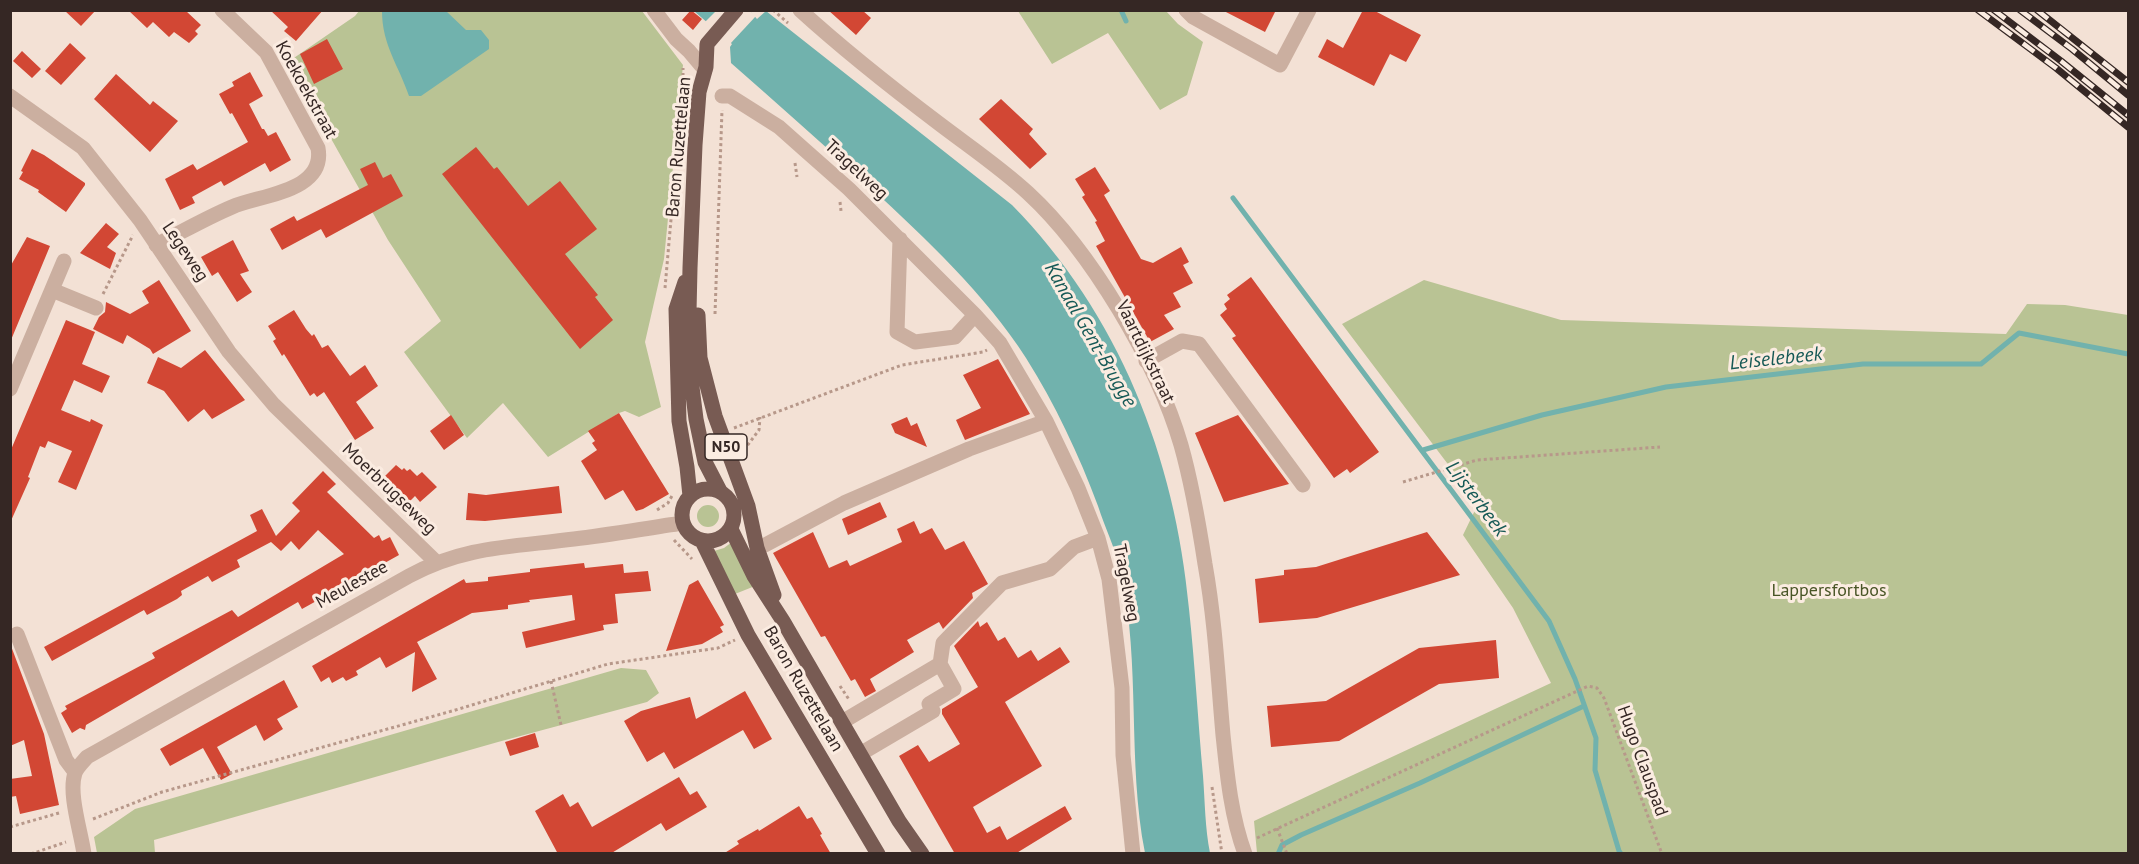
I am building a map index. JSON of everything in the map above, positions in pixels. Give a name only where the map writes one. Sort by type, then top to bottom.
[{"type":"main road","name":"Baron Ruzettelaan","points":[[720,491],[705,462],[695,409],[688,355],[690,268],[699,92],[705,70],[707,44],[736,10]]},
{"type":"main road","name":"Baron Ruzettelaan","points":[[690,268],[676,309],[678,421],[690,496]]},
{"type":"main road","name":"Baron Ruzettelaan","points":[[690,268],[698,309],[700,358],[715,416],[748,506],[757,548],[783,621]]},
{"type":"main road","points":[[690,496],[699,490],[710,488],[720,491]]},
{"type":"main road","name":"N50","points":[[720,491],[729,498],[734,508],[735,519],[731,529]]},
{"type":"main road","name":"N50","points":[[683,523],[684,504],[690,496]]},
{"type":"main road","points":[[683,523],[693,537],[702,541],[713,541],[723,537],[731,529]]},
{"type":"main road","name":"Baron Ruzettelaan","points":[[731,529],[754,576],[783,621],[899,821],[922,854]]},
{"type":"main road","name":"Baron Ruzettelaan","points":[[702,541],[744,637],[878,854]]},
{"type":"main road","name":"Baron Ruzettelaan","points":[[899,821],[908,854]]},
{"type":"street","name":"Koekoekstraat","points":[[156,245],[246,201],[281,193],[308,179],[318,163],[318,148],[266,52],[222,10]]},
{"type":"street","points":[[654,10],[676,39],[705,70]]},
{"type":"street","name":"Vaartdijkstraat","points":[[800,10],[893,88],[986,159],[1035,200],[1088,263],[1146,361],[1168,406],[1190,483],[1210,603],[1229,788],[1243,849]]},
{"type":"street","points":[[1186,10],[1193,17],[1280,65],[1310,10]]},
{"type":"street","name":"Legeweg","points":[[10,96],[83,148],[140,220],[229,352],[274,405],[315,444]]},
{"type":"street","name":"Tragelweg","points":[[722,96],[730,96],[779,127],[849,189],[900,239],[975,315],[1000,344],[1046,421],[1078,488],[1098,538],[1108,579],[1122,688],[1123,755],[1133,854]]},
{"type":"street","points":[[900,239],[897,332],[915,342],[955,337],[975,315]]},
{"type":"street","points":[[10,389],[64,261]]},
{"type":"street","points":[[52,290],[96,308]]},
{"type":"street","points":[[1146,361],[1182,341],[1199,344],[1303,485]]},
{"type":"street","points":[[765,545],[844,503],[969,449],[1046,421]]},
{"type":"street","name":"Moerbrugseweg","points":[[315,444],[436,562]]},
{"type":"street","name":"Meulestee","points":[[75,772],[87,757],[109,744],[436,562],[480,549],[574,539],[683,523]]},
{"type":"street","points":[[860,754],[933,711],[929,704],[954,689],[940,664],[943,643],[1002,583],[1050,569],[1074,547],[1098,538]]},
{"type":"street","points":[[17,634],[66,760],[75,772],[74,787],[84,854]]},
{"type":"street","points":[[842,722],[940,664]]},
{"type":"path","points":[[773,10],[790,24]]},
{"type":"path","points":[[715,320],[722,96]]},
{"type":"path","points":[[96,308],[140,220]]},
{"type":"path","points":[[733,428],[902,365],[982,352],[1000,344]]},
{"type":"path","points":[[742,453],[759,430],[760,417]]},
{"type":"path","points":[[1403,482],[1477,460],[1660,447]]},
{"type":"path","points":[[655,511],[668,503],[674,493]]},
{"type":"path","points":[[666,539],[672,539],[693,560]]},
{"type":"path","points":[[10,827],[79,823],[162,792],[452,711],[608,664],[718,648],[744,637]]},
{"type":"path","points":[[551,681],[561,725]]},
{"type":"path","name":"Hugo Clauspad","points":[[1277,828],[1588,687],[1598,688],[1604,698],[1662,854]]},
{"type":"path","points":[[1211,783],[1222,854]]},
{"type":"path","points":[[31,854],[79,823]]},
{"type":"path","points":[[1243,849],[1277,828],[1287,854]]},
{"type":"green space","points":[[359,11],[642,11],[683,65],[664,259],[645,342],[661,407],[639,417],[625,411],[619,413],[548,457],[503,403],[467,438],[404,352],[441,321],[388,240],[288,62]]},
{"type":"green space","points":[[1018,11],[1166,11],[1178,24],[1203,42],[1187,95],[1160,110],[1108,33],[1052,64]]},
{"type":"green space","name":"Lappersfortbos","points":[[1424,280],[1561,320],[2006,334],[2027,304],[2065,305],[2128,315],[2128,853],[1257,853],[1254,821],[1551,683],[1513,608],[1463,535],[1478,504],[1342,324]]},
{"type":"green space","points":[[708,505],[716,508],[719,516],[716,524],[708,527],[700,524],[697,516],[700,508]]},
{"type":"green space","points":[[732,542],[755,586],[735,594],[714,551]]},
{"type":"green space","points":[[621,668],[646,670],[659,693],[647,702],[154,840],[155,853],[97,853],[94,837],[135,809]]},
{"type":"water","points":[[382,11],[446,11],[466,30],[481,30],[489,40],[489,49],[421,96],[409,96],[388,45]]},
{"type":"water","name":"Kanaal Gent-Brugge","points":[[694,11],[750,11],[757,19],[766,11],[1012,205],[1050,247],[1083,293],[1111,341],[1135,391],[1155,443],[1170,497],[1182,552],[1189,609],[1210,853],[1145,853],[1136,783],[1131,642],[1121,572],[1075,449],[1047,393],[1026,358],[1010,334],[954,268],[871,188],[731,63],[730,47],[732,44]]},
{"type":"pier","points":[[716,11],[750,11],[756,16],[730,44],[705,22]]},
{"type":"building","points":[[64,10],[96,10],[81,26]]},
{"type":"building","points":[[128,10],[186,11],[201,25],[195,31],[198,34],[189,43],[174,32],[169,37],[153,22],[147,28]]},
{"type":"building","points":[[270,10],[323,10],[296,41],[284,31],[288,27]]},
{"type":"building","points":[[691,10],[702,19],[693,30],[682,20]]},
{"type":"building","points":[[828,10],[862,10],[871,18],[856,35]]},
{"type":"building","points":[[1222,10],[1276,10],[1265,32]]},
{"type":"building","points":[[1363,10],[1373,10],[1421,35],[1406,62],[1390,54],[1374,86],[1318,57],[1327,39],[1343,48]]},
{"type":"building","points":[[327,39],[343,69],[314,84],[300,54]]},
{"type":"building","points":[[70,43],[86,58],[61,85],[45,71]]},
{"type":"building","points":[[22,51],[41,69],[32,78],[13,61]]},
{"type":"building","points":[[250,72],[263,96],[249,104],[268,136],[276,132],[291,160],[270,172],[265,163],[224,186],[221,181],[192,197],[195,203],[180,210],[165,179],[193,164],[197,170],[248,142],[219,94],[234,86],[232,82]]},
{"type":"building","points":[[116,74],[150,105],[153,101],[178,121],[150,152],[94,99]]},
{"type":"building","points":[[1001,99],[1033,129],[1029,134],[1047,154],[1030,169],[979,119]]},
{"type":"building","points":[[476,147],[494,169],[497,167],[528,206],[560,181],[597,229],[565,254],[598,295],[595,297],[613,320],[580,349],[442,174]]},
{"type":"building","points":[[32,149],[85,183],[66,212],[38,192],[39,190],[19,179]]},
{"type":"building","points":[[375,162],[383,178],[391,174],[403,196],[326,238],[321,229],[282,250],[270,229],[294,216],[297,221],[368,185],[360,169]]},
{"type":"building","points":[[1095,167],[1110,191],[1104,195],[1141,259],[1153,263],[1181,247],[1189,262],[1183,265],[1193,283],[1173,293],[1181,307],[1164,315],[1174,329],[1150,342],[1096,246],[1105,241],[1095,222],[1097,221],[1082,197],[1085,195],[1075,179]]},
{"type":"building","points":[[106,223],[119,234],[107,247],[116,253],[110,269],[80,253]]},
{"type":"building","points":[[27,237],[50,246],[11,340],[10,267]]},
{"type":"building","points":[[233,240],[249,271],[240,274],[252,292],[237,302],[218,272],[212,276],[201,257]]},
{"type":"building","points":[[1251,277],[1379,452],[1350,473],[1347,469],[1334,478],[1232,338],[1236,336],[1220,315],[1227,309],[1224,304],[1230,299],[1227,295]]},
{"type":"building","points":[[159,280],[191,331],[153,354],[150,349],[127,335],[123,344],[93,329],[99,317],[105,312],[106,302],[130,314],[149,303],[142,291]]},
{"type":"building","points":[[294,310],[306,329],[312,336],[314,334],[322,348],[328,345],[350,376],[365,365],[378,386],[356,402],[374,428],[355,440],[324,392],[317,397],[314,393],[310,396],[284,354],[282,356],[273,341],[276,339],[268,326]]},
{"type":"building","points":[[66,320],[95,332],[82,364],[110,376],[102,393],[74,380],[61,410],[103,425],[76,490],[58,482],[72,451],[48,441],[45,448],[40,446],[28,477],[30,478],[10,523],[10,452]]},
{"type":"building","points":[[205,350],[245,400],[212,419],[204,409],[188,422],[164,391],[147,383],[158,357],[181,368]]},
{"type":"building","points":[[998,359],[1030,414],[965,440],[956,420],[981,408],[963,375]]},
{"type":"building","points":[[619,413],[669,494],[636,511],[623,490],[605,500],[581,461],[597,450],[592,443],[595,441],[588,431]]},
{"type":"building","points":[[451,415],[464,435],[444,450],[430,431]]},
{"type":"building","points":[[1238,415],[1289,484],[1224,502],[1195,433]]},
{"type":"building","points":[[907,417],[911,426],[917,423],[927,447],[895,433],[891,424]]},
{"type":"building","points":[[396,465],[402,470],[410,469],[417,476],[422,472],[437,487],[420,502],[415,496],[408,503],[383,478]]},
{"type":"building","points":[[323,471],[336,484],[327,492],[374,538],[379,535],[382,541],[390,537],[399,555],[302,609],[298,602],[86,725],[85,730],[80,728],[72,733],[61,713],[67,709],[65,706],[155,658],[152,653],[232,610],[238,617],[344,554],[318,530],[299,550],[291,541],[281,551],[271,542],[237,560],[240,567],[212,582],[208,576],[181,591],[182,595],[177,599],[147,615],[144,610],[52,661],[44,647],[257,531],[250,515],[262,509],[276,536],[300,511],[292,503]]},
{"type":"building","points":[[559,486],[562,513],[485,521],[466,520],[468,493],[486,495]]},
{"type":"building","points":[[880,502],[887,517],[848,535],[842,519]]},
{"type":"building","points":[[914,521],[920,534],[932,528],[945,550],[964,541],[988,584],[972,593],[973,598],[943,629],[939,622],[907,640],[914,652],[870,679],[876,691],[865,697],[855,679],[851,681],[825,636],[821,637],[773,553],[813,532],[829,568],[847,560],[850,566],[902,542],[897,529]]},
{"type":"building","points":[[1427,532],[1460,575],[1317,618],[1259,623],[1255,579],[1284,575],[1284,570],[1316,567]]},
{"type":"building","points":[[584,563],[585,568],[623,564],[624,573],[648,571],[651,591],[615,594],[618,623],[603,625],[604,630],[526,648],[522,632],[575,620],[572,595],[529,600],[530,602],[508,605],[508,609],[472,613],[417,642],[437,679],[412,692],[415,652],[386,668],[380,657],[356,671],[358,675],[346,681],[343,677],[332,683],[329,677],[321,682],[312,666],[464,579],[466,583],[488,581],[488,577],[530,572],[530,569]]},
{"type":"building","points":[[698,580],[724,625],[720,627],[723,632],[702,644],[666,651],[689,585]]},
{"type":"building","points":[[978,621],[980,627],[987,622],[998,641],[1005,637],[1018,658],[1031,650],[1038,661],[1060,647],[1070,662],[1005,702],[1042,766],[973,807],[987,833],[1000,826],[1007,840],[1065,806],[1072,819],[1015,854],[955,854],[899,756],[918,745],[929,762],[960,744],[942,714],[942,709],[978,687],[954,646]]},
{"type":"building","points":[[1496,640],[1499,678],[1439,684],[1339,741],[1271,747],[1267,706],[1326,701],[1419,648]]},
{"type":"building","points":[[11,646],[44,734],[59,805],[20,814],[16,796],[10,797],[10,779],[32,776],[24,740],[10,746]]},
{"type":"building","points":[[284,680],[298,707],[277,719],[283,729],[264,741],[256,725],[217,747],[232,774],[221,780],[203,748],[170,766],[160,749]]},
{"type":"building","points":[[745,691],[772,739],[754,749],[743,730],[674,769],[664,752],[647,762],[624,721],[641,711],[690,697],[696,719]]},
{"type":"building","points":[[535,733],[539,747],[510,756],[505,742]]},
{"type":"building","points":[[679,777],[690,795],[697,791],[707,807],[666,831],[661,823],[610,854],[558,854],[535,811],[563,794],[570,807],[578,802],[592,827]]},
{"type":"building","points":[[799,806],[807,819],[812,817],[831,854],[723,854],[739,844],[737,841],[758,829],[759,831]]},
{"type":"waterway","name":"Lijsterbeek","points":[[1121,10],[1126,21]]},
{"type":"waterway","name":"Lijsterbeek","points":[[1233,198],[1549,621],[1575,679],[1596,738],[1595,770],[1621,854]]},
{"type":"waterway","name":"Leiselebeek","points":[[1423,450],[1542,415],[1666,387],[1863,364],[1981,364],[2019,333],[2128,354]]},
{"type":"waterway","points":[[1278,854],[1282,845],[1301,835],[1420,783],[1584,706]]},
{"type":"railway","points":[[1978,10],[2056,68],[2128,127]]},
{"type":"railway","points":[[1994,10],[2128,115]]},
{"type":"railway","points":[[2020,10],[2128,95]]},
{"type":"railway","points":[[2037,10],[2128,82]]}]
